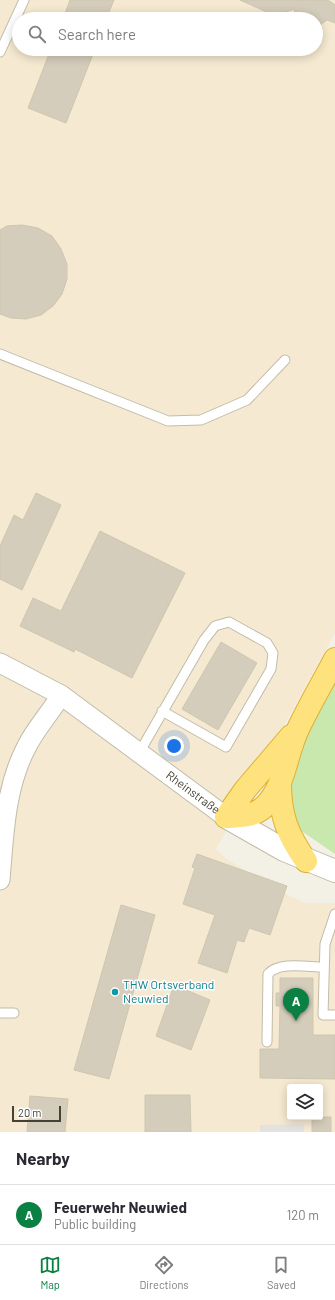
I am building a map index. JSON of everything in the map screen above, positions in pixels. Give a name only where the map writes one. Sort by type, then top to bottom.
[{"type":"highway","points":[[226,817],[249,815],[257,812],[270,800],[280,783],[298,728],[335,659]]},
{"type":"highway","points":[[226,817],[245,790],[298,728]]},
{"type":"highway","points":[[280,783],[280,804],[285,824],[294,844],[306,861]]},
{"type":"street","name":"Rheinstraße","points":[[0,663],[61,695],[226,817],[277,847],[306,861],[335,871]]},
{"type":"street","points":[[0,880],[5,792],[27,745],[61,695]]},
{"type":"lane","points":[[18,12],[24,0]]},
{"type":"lane","points":[[0,52],[12,26]]},
{"type":"lane","points":[[0,354],[168,421],[201,420],[247,400],[285,360]]},
{"type":"lane","points":[[139,753],[162,711],[204,640],[215,626],[229,622],[267,643],[273,653],[271,669],[226,747],[162,711]]},
{"type":"lane","points":[[335,914],[325,944],[323,967],[323,1015],[335,1015]]},
{"type":"lane","points":[[267,1042],[268,974],[276,968],[284,966],[323,967]]},
{"type":"lane","points":[[0,1012],[14,1013]]},
{"type":"shaded area","points":[[0,0],[335,0],[335,633],[216,849],[227,859],[269,886],[305,903],[335,903],[335,1132],[0,1132]]},
{"type":"shaded area","points":[[304,1124],[304,1132],[260,1132],[260,1125]]},
{"type":"green space","points":[[335,678],[335,854],[300,830],[290,817],[286,779],[305,734]]},
{"type":"building","points":[[70,0],[114,0],[109,12],[66,12]]},
{"type":"building","points":[[240,0],[328,0],[335,5],[335,23],[327,20],[323,23],[323,12],[295,12],[294,9],[286,12],[267,12]]},
{"type":"building","points":[[48,56],[92,56],[66,123],[28,108]]},
{"type":"building","points":[[22,225],[38,228],[52,236],[61,249],[67,264],[67,279],[62,294],[53,306],[41,315],[26,319],[11,318],[0,314],[0,230],[7,226]]},
{"type":"building","points":[[36,493],[61,505],[22,590],[0,579],[0,546],[14,515],[23,520]]},
{"type":"building","points":[[100,531],[185,573],[132,678],[75,649],[74,652],[20,626],[33,598],[61,611]]},
{"type":"building","points":[[221,642],[257,663],[218,730],[182,709]]},
{"type":"building","points":[[197,854],[287,886],[270,935],[249,928],[244,942],[237,940],[227,973],[198,963],[215,915],[183,904],[195,868],[192,867]]},
{"type":"building","name":"THW Ortsverband Neuwied","points":[[121,905],[155,915],[109,1079],[74,1070]]},
{"type":"building","points":[[280,978],[313,978],[313,1035],[335,1035],[335,1079],[260,1078],[260,1049],[279,1049],[280,1006],[276,1006],[276,993],[280,993]]},
{"type":"building","points":[[174,985],[210,1000],[191,1050],[156,1036]]},
{"type":"building","points":[[145,1095],[190,1095],[191,1132],[145,1132]]},
{"type":"building","points":[[30,1096],[68,1099],[65,1132],[27,1132]]},
{"type":"building","points":[[323,1117],[331,1117],[331,1132],[312,1132],[312,1120],[323,1120]]},
{"type":"place","name":"THW Ortsverband Neuwied","points":[[115,992]]},
{"type":"place","name":"Feuerwehr Neuwied","points":[[296,1021]]}]
